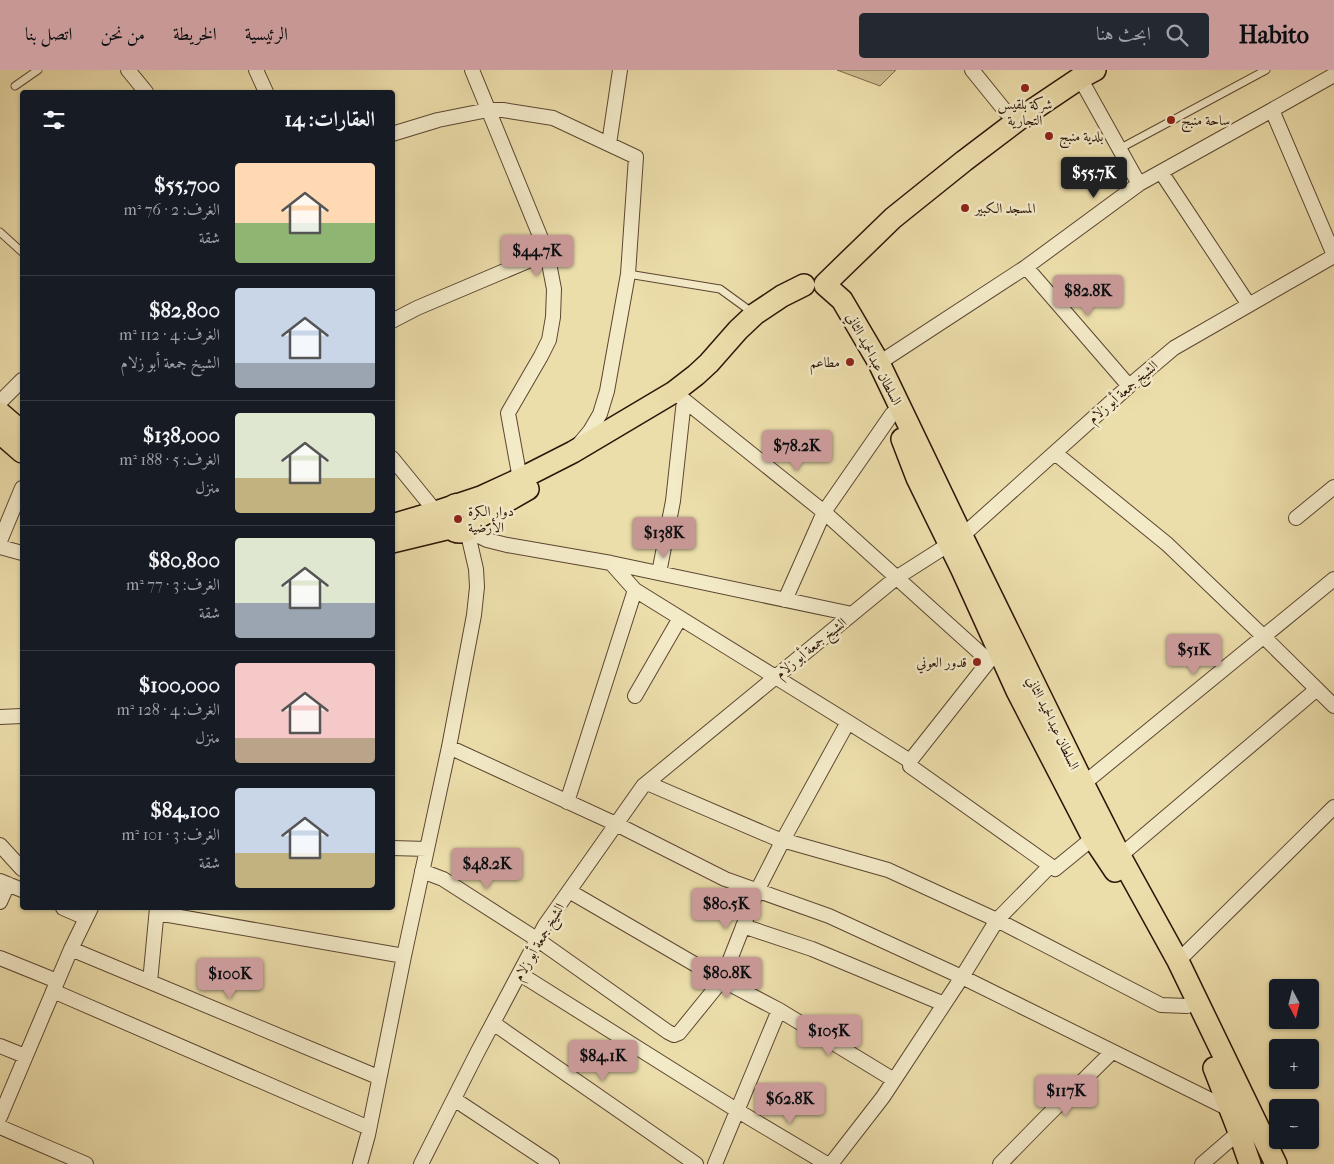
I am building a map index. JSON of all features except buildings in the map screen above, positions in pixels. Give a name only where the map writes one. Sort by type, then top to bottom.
[{"type":"main road","points":[[395,541],[457,519],[594,453],[679,396],[696,375],[755,314],[782,296],[818,287],[881,212],[1006,112],[1080,73]]},
{"type":"main road","points":[[395,525],[457,519],[481,497],[705,384],[764,324],[818,287],[893,218],[1080,73]]},
{"type":"main road","points":[[818,287],[835,304],[892,414],[917,478],[955,540],[962,570],[994,656],[1017,690],[1077,789],[1093,838],[1116,872],[1173,973],[1222,1085],[1250,1164]]},
{"type":"main road","name":"السلطان عبدالحميد الثاني","points":[[818,287],[842,300],[880,363],[955,540],[1077,789],[1120,856],[1178,961],[1272,1163]]},
{"type":"main road","points":[[0,413],[7,436],[20,450]]},
{"type":"street","points":[[128,70],[144,90]]},
{"type":"street","points":[[256,70],[265,90]]},
{"type":"street","points":[[472,70],[547,253],[554,289],[553,317],[549,340],[508,413],[520,479]]},
{"type":"street","points":[[609,144],[620,70]]},
{"type":"street","points":[[972,70],[1006,112]]},
{"type":"street","points":[[1080,73],[1139,184]]},
{"type":"street","points":[[880,363],[1026,267],[1139,184],[1334,75]]},
{"type":"street","points":[[395,133],[438,120],[488,110],[503,110],[553,118],[636,157],[628,274],[607,391],[600,414],[590,431],[573,452]]},
{"type":"street","points":[[1272,110],[1334,255]]},
{"type":"street","points":[[1161,172],[1249,305]]},
{"type":"street","points":[[395,320],[547,253]]},
{"type":"street","name":"الشيخ جمعة أبو زلام","points":[[420,1164],[545,925],[643,786],[896,578],[955,540],[1174,348],[1334,255]]},
{"type":"street","points":[[1026,267],[1129,386]]},
{"type":"street","points":[[0,402],[20,382]]},
{"type":"street","points":[[679,396],[824,512],[896,578],[994,656],[910,761],[910,766],[1055,869],[1093,838]]},
{"type":"street","points":[[659,573],[673,501],[679,396]]},
{"type":"street","points":[[785,600],[824,512],[892,414]]},
{"type":"street","points":[[1055,453],[1167,544],[1334,706]]},
{"type":"street","points":[[395,461],[457,519],[487,540],[611,563],[852,614]]},
{"type":"street","points":[[1296,518],[1334,487]]},
{"type":"street","points":[[0,541],[20,493]]},
{"type":"street","points":[[360,1164],[449,747],[474,615],[477,587],[476,569],[457,519]]},
{"type":"street","points":[[0,547],[20,552]]},
{"type":"street","points":[[611,563],[635,590],[910,761]]},
{"type":"street","points":[[1077,789],[1334,579]]},
{"type":"street","points":[[567,802],[635,590]]},
{"type":"street","points":[[634,696],[680,618]]},
{"type":"street","points":[[1120,856],[1317,689]]},
{"type":"street","points":[[0,717],[20,716]]},
{"type":"street","points":[[422,871],[442,879],[538,940],[674,1035],[679,1033],[722,980],[758,890],[783,840],[848,722]]},
{"type":"street","points":[[449,747],[616,824],[725,879],[829,916],[962,977],[1231,1110]]},
{"type":"street","points":[[647,783],[775,838],[888,870],[997,920],[1161,1005],[1187,1006]]},
{"type":"street","points":[[1178,961],[1334,807]]},
{"type":"street","points":[[0,845],[20,867]]},
{"type":"street","points":[[395,848],[427,849]]},
{"type":"street","points":[[831,1164],[894,1080],[997,920],[1050,866]]},
{"type":"street","points":[[0,902],[4,882],[20,889]]},
{"type":"street","points":[[569,891],[722,980],[779,1010],[894,1080]]},
{"type":"street","points":[[0,1117],[88,913],[73,910]]},
{"type":"street","points":[[150,982],[157,910],[404,956]]},
{"type":"street","points":[[743,926],[812,948],[944,1004]]},
{"type":"street","points":[[71,949],[378,1077]]},
{"type":"street","points":[[0,958],[55,986],[369,1128]]},
{"type":"street","points":[[520,974],[738,1111],[827,1164]]},
{"type":"street","points":[[715,1164],[779,1010]]},
{"type":"street","points":[[493,1023],[696,1164]]},
{"type":"street","points":[[0,1046],[25,1056]]},
{"type":"street","points":[[1000,1164],[1112,1052]]},
{"type":"street","points":[[454,1099],[552,1164]]},
{"type":"street","points":[[0,1127],[86,1164]]},
{"type":"street","points":[[1202,1164],[1239,1132]]},
{"type":"lane","points":[[15,86],[38,70]]},
{"type":"lane","points":[[1119,149],[1266,70]]},
{"type":"lane","points":[[0,232],[20,250]]},
{"type":"lane","points":[[628,274],[720,289],[755,314]]},
{"type":"shaded area","points":[[837,70],[896,70],[880,86]]},
{"type":"place","name":"شركة بلقيس التجارية","points":[[1025,88]]},
{"type":"place","name":"ساحة منبج","points":[[1171,120]]},
{"type":"place","name":"بلدية منبج","points":[[1049,136]]},
{"type":"place","name":"المسجد الكبير","points":[[965,208]]},
{"type":"place","name":"مطاعم","points":[[850,362]]},
{"type":"place","name":"دوار الكرة الأرضية","points":[[458,519]]},
{"type":"place","name":"قدور العوني","points":[[977,662]]}]
